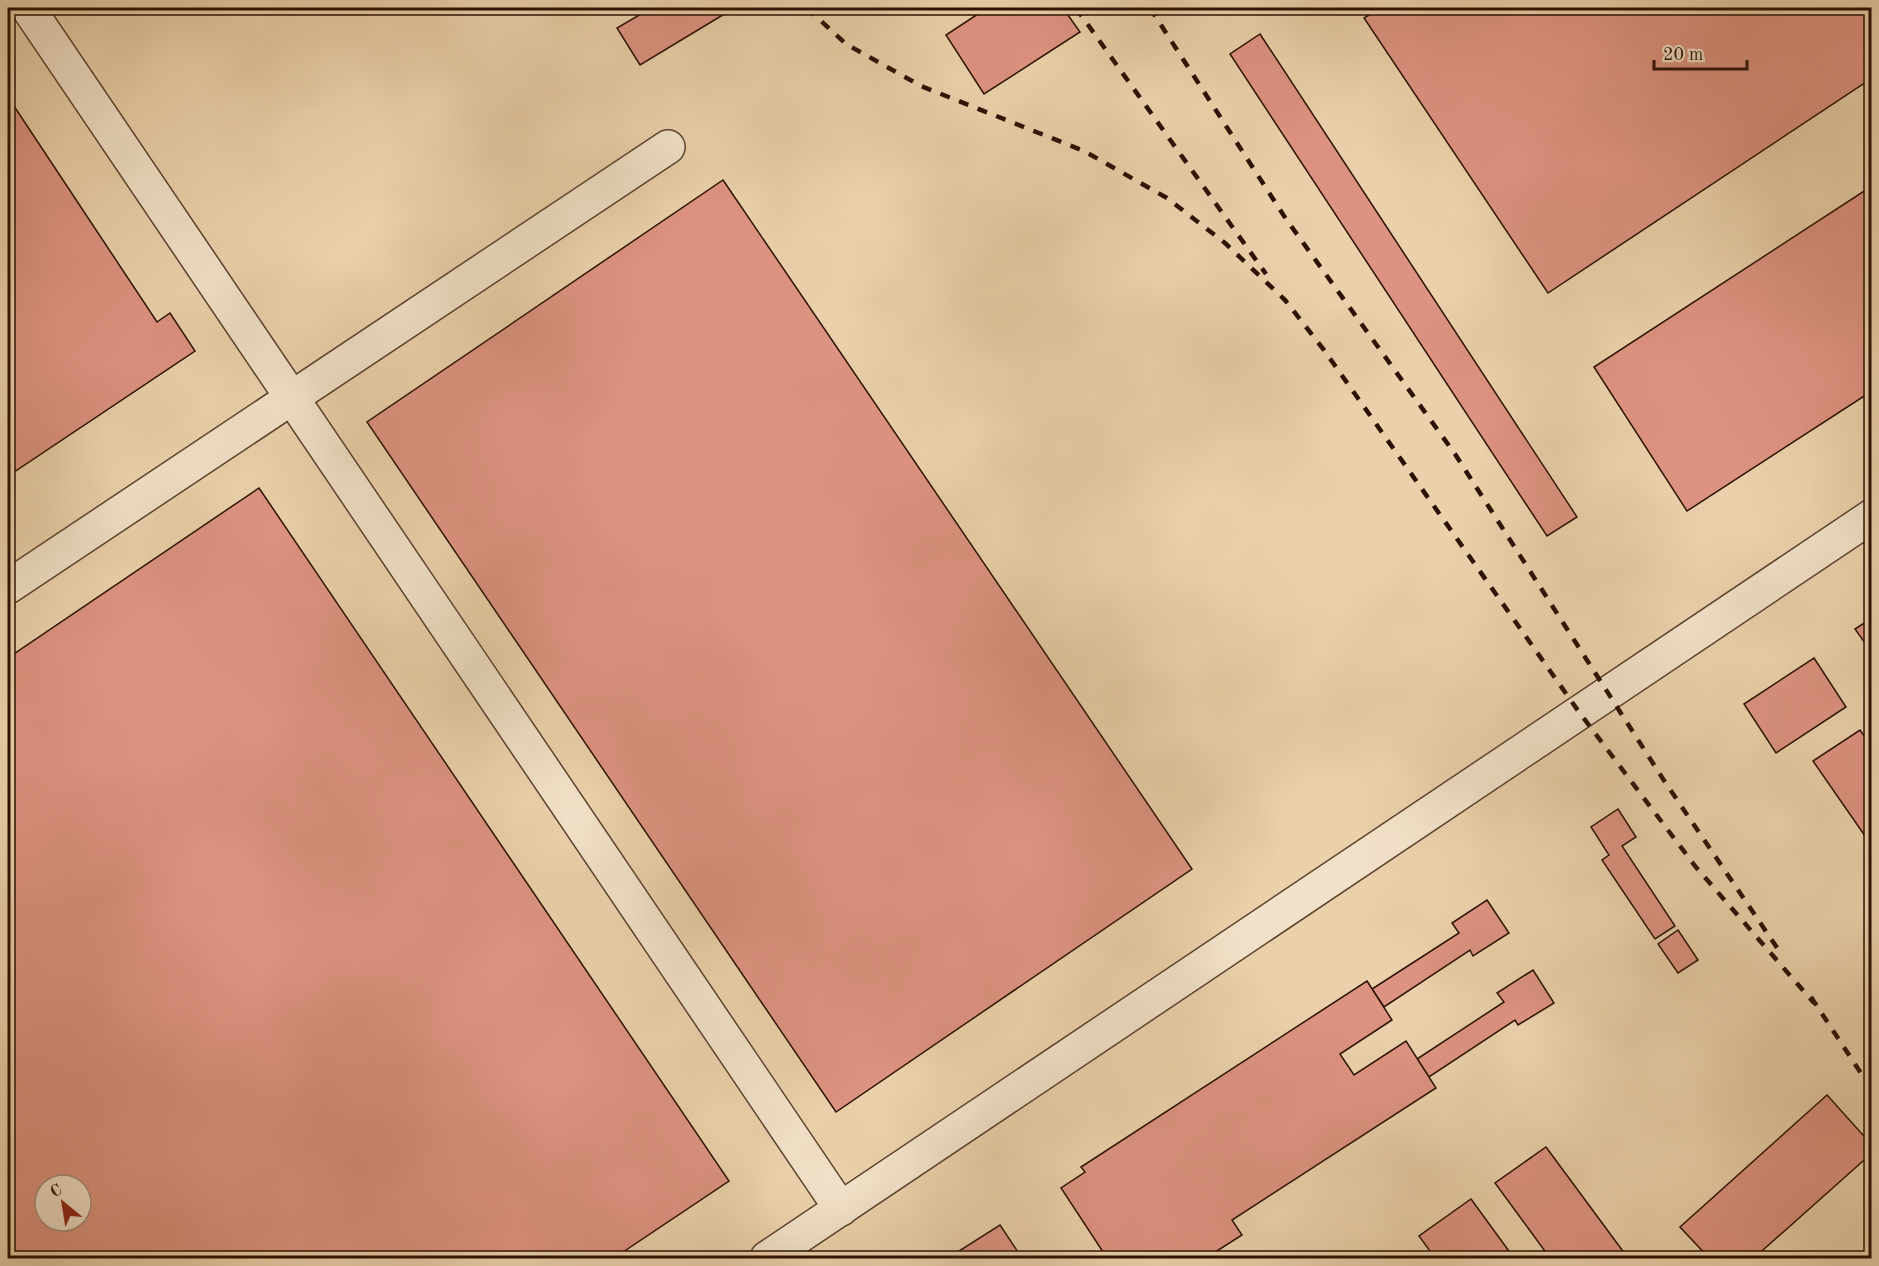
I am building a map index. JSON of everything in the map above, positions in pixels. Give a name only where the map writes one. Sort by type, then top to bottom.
[{"type":"lane","points":[[28,8],[841,1209]]},
{"type":"lane","points":[[8,587],[668,147]]},
{"type":"lane","points":[[767,1258],[1872,516]]},
{"type":"building","points":[[651,8],[729,8],[731,10],[640,65],[617,28]]},
{"type":"building","points":[[987,8],[1063,8],[1080,32],[984,94],[946,35]]},
{"type":"building","points":[[1380,8],[1872,8],[1872,78],[1548,293],[1364,18]]},
{"type":"building","points":[[1260,34],[1577,517],[1547,536],[1230,54]]},
{"type":"building","points":[[8,97],[157,322],[170,313],[195,351],[8,476]]},
{"type":"building","points":[[723,180],[1192,869],[836,1112],[367,422]]},
{"type":"building","points":[[1872,186],[1872,391],[1687,511],[1594,367]]},
{"type":"building","points":[[259,488],[729,1181],[614,1258],[8,1258],[8,658]]},
{"type":"building","points":[[1872,618],[1872,653],[1855,629]]},
{"type":"building","points":[[1814,658],[1846,707],[1776,753],[1744,704]]},
{"type":"building","points":[[1860,730],[1872,747],[1872,846],[1813,761]]},
{"type":"building","points":[[1618,809],[1636,837],[1622,846],[1675,926],[1655,939],[1602,860],[1609,855],[1591,827]]},
{"type":"building","points":[[1487,900],[1509,933],[1473,956],[1470,950],[1384,1007],[1372,989],[1459,933],[1452,923]]},
{"type":"building","points":[[1678,930],[1698,960],[1678,973],[1658,944]]},
{"type":"building","points":[[1533,970],[1554,1003],[1518,1025],[1515,1020],[1429,1077],[1417,1059],[1504,1002],[1497,993]]},
{"type":"building","points":[[1367,981],[1392,1020],[1340,1054],[1354,1075],[1406,1041],[1436,1088],[1232,1220],[1242,1235],[1206,1258],[1107,1258],[1061,1188],[1085,1172],[1081,1167]]},
{"type":"building","points":[[1827,1095],[1872,1145],[1872,1153],[1754,1258],[1709,1258],[1680,1227]]},
{"type":"building","points":[[1546,1147],[1628,1258],[1550,1258],[1495,1183]]},
{"type":"building","points":[[1471,1199],[1514,1258],[1435,1258],[1419,1236]]},
{"type":"building","points":[[1000,1225],[1022,1258],[948,1258]]},
{"type":"railway","points":[[807,8],[846,44],[921,86],[1084,151],[1167,198],[1225,243],[1285,300],[1324,350],[1579,712],[1695,866],[1814,1003]]},
{"type":"railway","points":[[1076,8],[1266,274]]},
{"type":"railway","points":[[1150,8],[1286,219],[1455,454],[1665,782],[1782,955]]},
{"type":"railway","points":[[1811,997],[1872,1090]]}]
